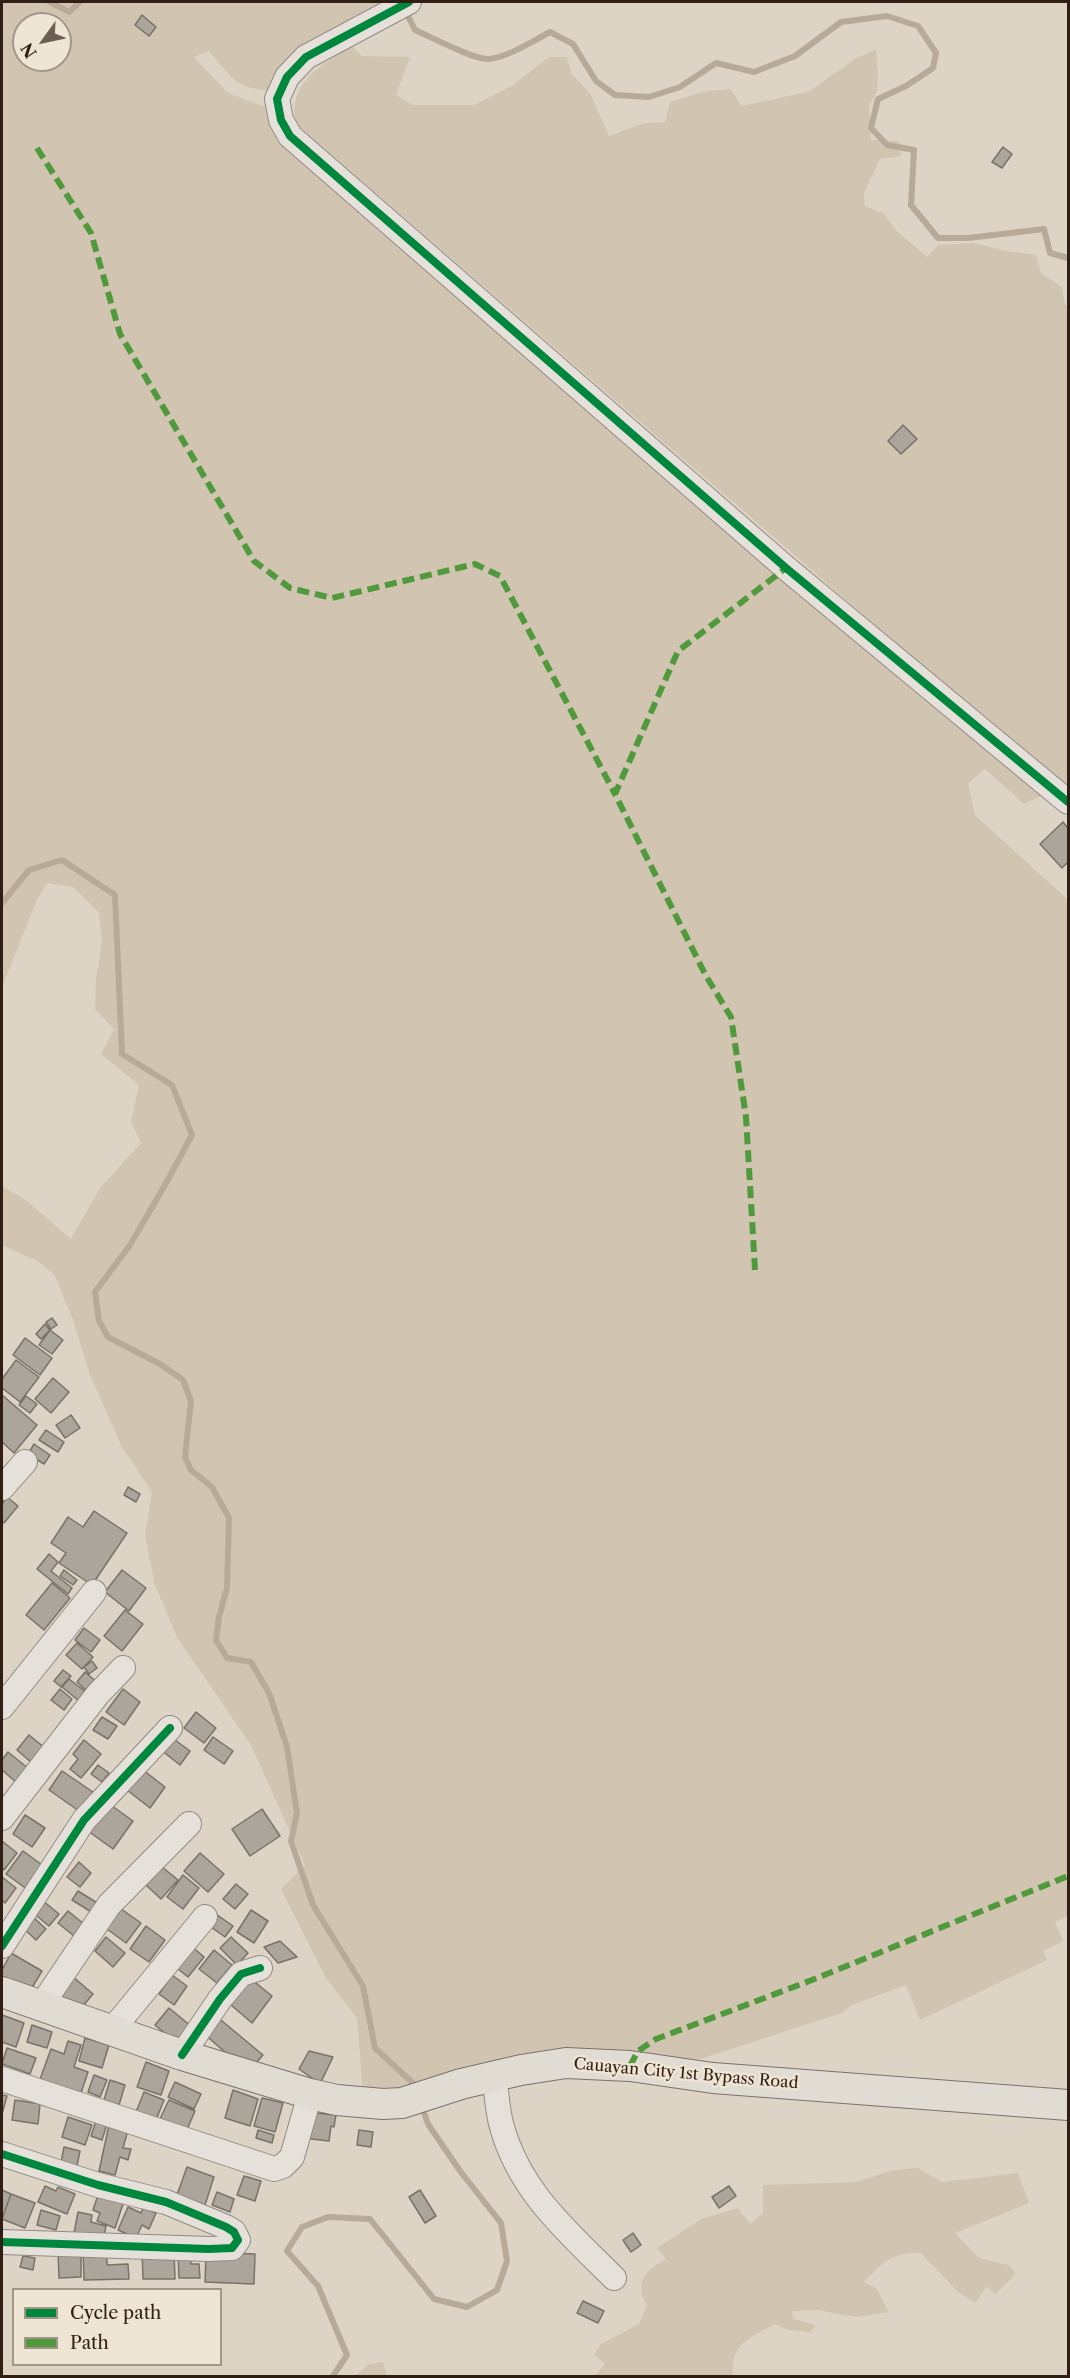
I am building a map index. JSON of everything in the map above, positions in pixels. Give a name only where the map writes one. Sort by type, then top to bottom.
[{"type":"main road","name":"Cauayan City 1st Bypass Road","points":[[2,1992],[182,2055],[310,2094],[348,2101],[402,2103],[494,2076],[566,2063],[630,2066],[713,2078],[1068,2105]]},
{"type":"street","points":[[402,6],[306,57],[287,77],[277,99],[281,120],[290,136],[786,568],[1068,802]]},
{"type":"street","points":[[2,1488],[25,1462]]},
{"type":"street","points":[[2,1707],[94,1592]]},
{"type":"street","points":[[2,1818],[98,1695],[123,1668]]},
{"type":"street","points":[[2,1946],[84,1820],[170,1728]]},
{"type":"street","points":[[41,2006],[109,1905],[189,1824]]},
{"type":"street","points":[[112,2030],[205,1917]]},
{"type":"street","points":[[182,2055],[219,1999],[241,1974],[260,1968]]},
{"type":"street","points":[[494,2076],[501,2125],[511,2155],[523,2179],[547,2210],[614,2278]]},
{"type":"street","points":[[2,2079],[274,2169],[283,2166],[292,2157],[310,2094]]},
{"type":"street","points":[[2,2154],[98,2185],[166,2202],[226,2227],[234,2232],[238,2240],[235,2246],[223,2248],[2,2242]]},
{"type":"street","points":[[2,2227],[32,2242]]},
{"type":"shaded area","points":[[2,2],[384,2],[360,18],[312,40],[283,68],[269,90],[241,84],[209,51],[194,57],[228,93],[265,107],[282,145],[1043,795],[1024,804],[985,769],[968,784],[975,815],[1068,900],[1068,1916],[1055,1922],[1063,1941],[1043,1951],[1047,1960],[920,2020],[906,1985],[852,2005],[842,2013],[688,2063],[431,2084],[363,2093],[357,2018],[326,1978],[281,1889],[305,1865],[251,1745],[178,1639],[155,1585],[145,1536],[152,1492],[122,1447],[90,1375],[73,1320],[54,1274],[37,1261],[2,1245],[2,1186],[27,1201],[71,1239],[100,1188],[141,1143],[131,1122],[139,1085],[101,1054],[114,1029],[95,1009],[96,978],[102,943],[99,913],[73,887],[47,883],[37,900],[2,987]]},
{"type":"shaded area","points":[[352,46],[362,56],[410,57],[396,95],[413,105],[474,105],[513,85],[549,57],[567,57],[571,73],[590,93],[609,136],[644,123],[665,122],[670,102],[706,91],[731,89],[741,106],[808,92],[858,57],[876,50],[877,91],[869,106],[871,140],[899,141],[901,156],[880,159],[864,193],[865,206],[883,213],[897,231],[927,257],[938,245],[973,243],[1036,255],[1041,273],[1062,287],[1065,305],[1068,306],[1068,786],[919,663],[296,124],[297,97],[309,76]]},
{"type":"shaded area","points":[[918,2168],[942,2182],[1018,2173],[1029,2203],[955,2233],[979,2258],[1008,2265],[1016,2274],[995,2295],[987,2286],[975,2303],[957,2291],[921,2253],[902,2254],[883,2264],[864,2282],[876,2288],[889,2312],[856,2317],[817,2310],[792,2311],[793,2319],[816,2325],[810,2332],[788,2330],[775,2324],[749,2338],[738,2349],[735,2356],[733,2376],[595,2376],[605,2364],[594,2355],[601,2344],[639,2324],[647,2306],[641,2291],[643,2278],[652,2268],[666,2259],[657,2248],[701,2219],[738,2208],[750,2224],[763,2213],[763,2185],[856,2182],[893,2170]]},
{"type":"shaded area","points":[[383,2362],[387,2376],[355,2376],[369,2364]]},
{"type":"building","points":[[142,15],[156,27],[149,36],[135,25]]},
{"type":"building","points":[[1003,147],[1012,154],[1002,168],[992,162]]},
{"type":"building","points":[[903,425],[917,439],[901,454],[888,441]]},
{"type":"building","points":[[1063,822],[1068,828],[1068,862],[1062,868],[1040,844]]},
{"type":"building","points":[[52,1318],[57,1325],[51,1329],[46,1322]]},
{"type":"building","points":[[45,1324],[50,1330],[41,1339],[36,1334]]},
{"type":"building","points":[[50,1330],[63,1340],[52,1354],[39,1345]]},
{"type":"building","points":[[25,1338],[52,1358],[40,1375],[13,1355]]},
{"type":"building","points":[[16,1360],[39,1377],[20,1402],[2,1388],[2,1379]]},
{"type":"building","points":[[53,1378],[69,1392],[51,1413],[35,1399]]},
{"type":"building","points":[[2,1395],[37,1425],[14,1453],[2,1442]]},
{"type":"building","points":[[26,1396],[37,1404],[30,1413],[19,1405]]},
{"type":"building","points":[[71,1415],[80,1428],[65,1438],[56,1425]]},
{"type":"building","points":[[46,1430],[64,1442],[58,1452],[39,1440]]},
{"type":"building","points":[[34,1444],[50,1455],[44,1464],[28,1454]]},
{"type":"building","points":[[128,1487],[140,1494],[136,1502],[124,1495]]},
{"type":"building","points":[[7,1497],[18,1506],[4,1523],[2,1504]]},
{"type":"building","points":[[94,1511],[127,1533],[92,1585],[59,1563],[66,1553],[51,1543],[68,1517],[83,1527]]},
{"type":"building","points":[[49,1554],[58,1562],[51,1571],[72,1588],[68,1594],[37,1569]]},
{"type":"building","points":[[64,1570],[77,1580],[73,1585],[60,1576]]},
{"type":"building","points":[[122,1570],[146,1588],[129,1611],[105,1592]]},
{"type":"building","points":[[52,1583],[70,1598],[44,1630],[26,1615]]},
{"type":"building","points":[[125,1610],[143,1624],[122,1651],[104,1636]]},
{"type":"building","points":[[84,1628],[100,1640],[91,1652],[75,1640]]},
{"type":"building","points":[[77,1643],[93,1657],[82,1669],[66,1655]]},
{"type":"building","points":[[92,1661],[97,1668],[89,1674],[84,1667]]},
{"type":"building","points":[[63,1670],[71,1676],[61,1687],[54,1681]]},
{"type":"building","points":[[85,1672],[99,1684],[90,1694],[77,1682]]},
{"type":"building","points":[[69,1679],[86,1692],[79,1701],[62,1687]]},
{"type":"building","points":[[60,1689],[72,1699],[64,1710],[51,1700]]},
{"type":"building","points":[[123,1689],[140,1702],[124,1725],[106,1712]]},
{"type":"building","points":[[196,1712],[216,1728],[204,1743],[184,1728]]},
{"type":"building","points":[[102,1717],[117,1726],[108,1739],[93,1730]]},
{"type":"building","points":[[29,1735],[45,1748],[32,1763],[17,1750]]},
{"type":"building","points":[[171,1737],[190,1751],[180,1765],[161,1750]]},
{"type":"building","points":[[213,1737],[233,1751],[224,1764],[204,1750]]},
{"type":"building","points":[[84,1740],[101,1754],[81,1778],[70,1769],[78,1759],[73,1754]]},
{"type":"building","points":[[8,1752],[29,1769],[17,1783],[2,1770],[2,1760]]},
{"type":"building","points":[[98,1765],[109,1773],[102,1782],[91,1774]]},
{"type":"building","points":[[143,1770],[165,1787],[150,1808],[127,1790]]},
{"type":"building","points":[[62,1771],[93,1792],[79,1811],[49,1790]]},
{"type":"building","points":[[108,1803],[133,1821],[113,1849],[88,1831]]},
{"type":"building","points":[[262,1809],[280,1836],[250,1856],[232,1829]]},
{"type":"building","points":[[25,1815],[45,1828],[32,1847],[13,1834]]},
{"type":"building","points":[[2,1841],[17,1853],[4,1870],[2,1868]]},
{"type":"building","points":[[23,1851],[45,1867],[28,1890],[6,1874]]},
{"type":"building","points":[[200,1853],[224,1874],[208,1892],[184,1871]]},
{"type":"building","points":[[79,1862],[91,1873],[80,1887],[67,1877]]},
{"type":"building","points":[[162,1867],[178,1880],[161,1899],[146,1885]]},
{"type":"building","points":[[183,1875],[199,1888],[183,1909],[167,1897]]},
{"type":"building","points":[[2,1877],[16,1888],[5,1903],[2,1900]]},
{"type":"building","points":[[236,1884],[248,1894],[235,1909],[223,1899]]},
{"type":"building","points":[[78,1891],[99,1904],[93,1913],[72,1900]]},
{"type":"building","points":[[42,1900],[59,1914],[49,1926],[32,1912]]},
{"type":"building","points":[[117,1906],[141,1923],[126,1943],[103,1926]]},
{"type":"building","points":[[251,1910],[268,1921],[254,1943],[237,1932]]},
{"type":"building","points":[[68,1911],[90,1929],[80,1941],[58,1923]]},
{"type":"building","points":[[216,1914],[233,1926],[225,1937],[208,1925]]},
{"type":"building","points":[[31,1915],[46,1929],[36,1940],[21,1926]]},
{"type":"building","points":[[146,1926],[165,1940],[149,1962],[130,1949]]},
{"type":"building","points":[[106,1937],[125,1953],[113,1967],[95,1951]]},
{"type":"building","points":[[231,1937],[248,1953],[237,1965],[220,1948]]},
{"type":"building","points":[[280,1941],[297,1957],[278,1963],[264,1947]]},
{"type":"building","points":[[189,1944],[204,1957],[188,1977],[172,1964]]},
{"type":"building","points":[[214,1950],[232,1965],[217,1983],[199,1969]]},
{"type":"building","points":[[11,1953],[42,1971],[27,1996],[2,1981],[2,1970]]},
{"type":"building","points":[[172,1975],[187,1986],[174,2005],[159,1994]]},
{"type":"building","points":[[246,1975],[272,1996],[252,2023],[224,1999]]},
{"type":"building","points":[[72,1976],[93,1994],[77,2013],[57,1996]]},
{"type":"building","points":[[169,2008],[191,2026],[176,2043],[155,2025]]},
{"type":"building","points":[[2,2015],[24,2023],[16,2047],[2,2042]]},
{"type":"building","points":[[216,2016],[263,2055],[248,2072],[203,2033]]},
{"type":"building","points":[[32,2025],[52,2032],[47,2048],[27,2042]]},
{"type":"building","points":[[85,2038],[109,2045],[102,2068],[79,2061]]},
{"type":"building","points":[[68,2041],[81,2045],[74,2067],[88,2072],[80,2096],[39,2082],[51,2049],[64,2054]]},
{"type":"building","points":[[7,2048],[36,2058],[30,2074],[2,2064]]},
{"type":"building","points":[[309,2051],[333,2057],[320,2084],[299,2069]]},
{"type":"building","points":[[146,2062],[169,2071],[161,2095],[137,2087]]},
{"type":"building","points":[[94,2075],[107,2080],[100,2097],[88,2092]]},
{"type":"building","points":[[110,2080],[125,2085],[119,2105],[104,2100]]},
{"type":"building","points":[[175,2082],[201,2094],[194,2109],[168,2097]]},
{"type":"building","points":[[233,2090],[258,2099],[250,2126],[225,2118]]},
{"type":"building","points":[[144,2092],[164,2100],[154,2125],[134,2117]]},
{"type":"building","points":[[2,2095],[7,2096],[2,2114]]},
{"type":"building","points":[[262,2098],[283,2103],[275,2132],[254,2126]]},
{"type":"building","points":[[15,2100],[40,2104],[38,2124],[12,2120]]},
{"type":"building","points":[[169,2100],[195,2111],[186,2132],[159,2121]]},
{"type":"building","points":[[306,2112],[336,2115],[334,2127],[331,2126],[329,2141],[303,2138]]},
{"type":"building","points":[[68,2117],[92,2125],[85,2145],[62,2137]]},
{"type":"building","points":[[96,2121],[107,2124],[102,2140],[91,2136]]},
{"type":"building","points":[[109,2125],[128,2130],[123,2148],[131,2149],[128,2160],[120,2157],[115,2175],[99,2171]]},
{"type":"building","points":[[258,2130],[274,2135],[272,2143],[256,2138]]},
{"type":"building","points":[[359,2130],[373,2132],[371,2147],[357,2145]]},
{"type":"building","points":[[64,2147],[80,2151],[77,2166],[61,2163]]},
{"type":"building","points":[[187,2167],[214,2177],[205,2205],[177,2195]]},
{"type":"building","points":[[244,2176],[261,2181],[255,2201],[237,2195]]},
{"type":"building","points":[[45,2186],[56,2191],[58,2187],[75,2194],[67,2214],[38,2202]]},
{"type":"building","points":[[729,2186],[736,2196],[719,2208],[712,2197]]},
{"type":"building","points":[[2,2190],[11,2194],[2,2219]]},
{"type":"building","points":[[420,2190],[436,2216],[425,2223],[409,2197]]},
{"type":"building","points":[[99,2192],[124,2201],[115,2228],[97,2221],[100,2213],[93,2210]]},
{"type":"building","points":[[217,2192],[234,2199],[230,2212],[212,2205]]},
{"type":"building","points":[[11,2194],[35,2203],[25,2228],[2,2219]]},
{"type":"building","points":[[128,2207],[141,2213],[143,2208],[156,2213],[149,2229],[142,2225],[136,2238],[118,2230]]},
{"type":"building","points":[[41,2210],[60,2216],[56,2230],[37,2225]]},
{"type":"building","points":[[78,2212],[92,2215],[91,2222],[106,2226],[103,2240],[74,2233]]},
{"type":"building","points":[[633,2233],[641,2245],[631,2252],[623,2240]]},
{"type":"building","points":[[107,2248],[107,2265],[128,2264],[129,2279],[84,2280],[83,2249]]},
{"type":"building","points":[[81,2250],[81,2277],[59,2278],[58,2251]]},
{"type":"building","points":[[142,2251],[174,2251],[175,2279],[143,2279]]},
{"type":"building","points":[[191,2252],[191,2264],[199,2264],[200,2278],[179,2278],[178,2253]]},
{"type":"building","points":[[206,2252],[255,2254],[254,2284],[205,2282]]},
{"type":"building","points":[[23,2256],[35,2258],[33,2270],[20,2267]]},
{"type":"building","points":[[583,2301],[604,2311],[598,2323],[577,2313]]},
{"type":"waterway","points":[[50,2],[69,12],[80,2]]},
{"type":"waterway","points":[[405,10],[415,30],[482,58],[489,59],[504,55],[550,32],[573,44],[596,81],[615,95],[649,97],[680,87],[716,63],[754,72],[795,56],[841,22],[887,16],[918,26],[936,53],[933,68],[906,86],[878,99],[871,128],[887,145],[914,150],[911,205],[938,238],[968,238],[1044,229],[1050,253],[1068,258]]},
{"type":"waterway","points":[[2,903],[29,870],[62,860],[115,895],[122,1054],[172,1085],[192,1135],[130,1245],[95,1292],[99,1321],[108,1337],[160,1364],[183,1380],[191,1401],[185,1457],[191,1470],[212,1487],[229,1518],[227,1588],[219,1617],[216,1640],[227,1658],[251,1662],[269,1693],[287,1747],[297,1813],[291,1841],[313,1905],[363,1986],[375,2048],[414,2084],[416,2089]]},
{"type":"waterway","points":[[333,2376],[347,2355],[318,2286],[287,2251],[302,2227],[328,2217],[370,2219],[434,2299],[467,2307],[497,2290],[507,2261],[501,2223],[460,2171],[428,2124],[421,2104]]},
{"type":"marked path","points":[[37,148],[91,233],[120,334],[254,561],[290,588],[332,598],[475,564],[500,576],[615,794]]},
{"type":"marked path","points":[[755,1270],[746,1117],[731,1017],[706,976],[615,794],[678,651],[786,568]]},
{"type":"marked path","points":[[630,2066],[638,2051],[656,2039],[812,1980],[1068,1876]]},
{"type":"cycle path","points":[[409,2],[306,57],[287,77],[277,99],[281,120],[290,136],[786,568],[1068,802]]},
{"type":"cycle path","points":[[2,1946],[84,1820],[170,1728]]},
{"type":"cycle path","points":[[182,2055],[220,1999],[241,1974],[260,1968]]},
{"type":"cycle path","points":[[2,2154],[98,2185],[166,2202],[226,2227],[234,2232],[238,2240],[232,2248],[209,2249],[2,2242]]}]
